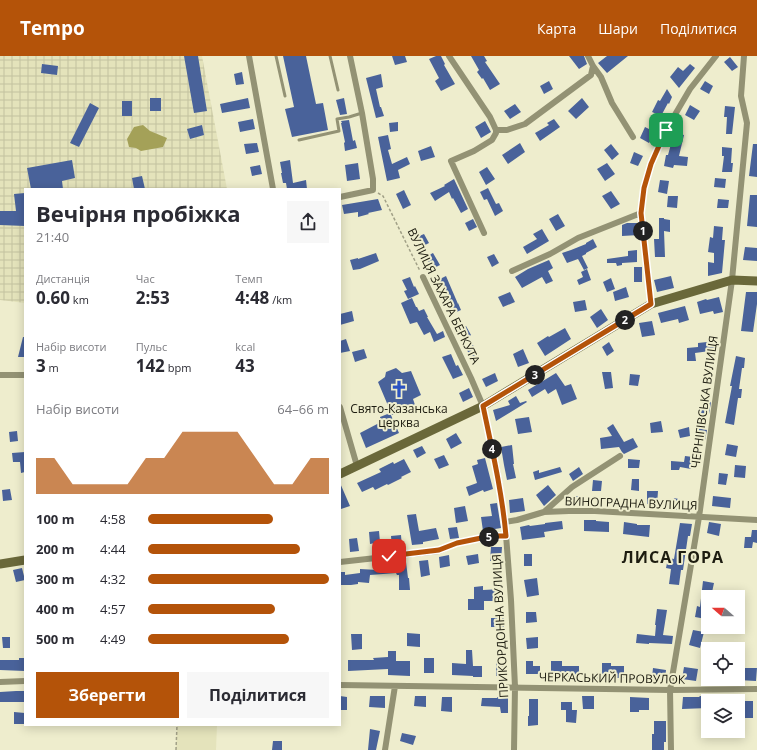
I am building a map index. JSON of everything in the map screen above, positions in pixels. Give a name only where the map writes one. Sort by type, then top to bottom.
[{"type":"main road","points":[[341,474],[483,406],[651,304],[732,280],[757,281]]},
{"type":"main road","points":[[0,564],[24,560]]},
{"type":"street","points":[[249,56],[273,188]]},
{"type":"street","points":[[341,197],[374,190],[362,113],[350,56]]},
{"type":"street","points":[[449,56],[490,117],[496,130],[492,140],[451,161],[484,233]]},
{"type":"street","points":[[588,56],[601,77],[612,103],[633,137]]},
{"type":"street","points":[[651,304],[641,213],[644,188],[651,164],[666,130],[690,89],[716,56]]},
{"type":"street","name":"ЧЕРНІГІВСЬКА ВУЛИЦЯ","points":[[671,750],[670,690],[699,517],[732,280],[748,122],[741,96],[744,56]]},
{"type":"street","points":[[496,130],[507,130],[525,124],[591,75],[593,66]]},
{"type":"street","points":[[512,271],[550,254],[578,238],[641,213]]},
{"type":"street","name":"ВУЛИЦЯ ЗАХАРА БЕРКУТА","points":[[423,277],[483,406]]},
{"type":"street","points":[[0,376],[24,375]]},
{"type":"street","name":"ПРИКОРДОННА ВУЛИЦЯ","points":[[483,406],[497,470],[505,522],[511,600],[515,687],[514,750]]},
{"type":"street","points":[[341,410],[357,466]]},
{"type":"street","points":[[544,512],[572,487],[620,456]]},
{"type":"street","name":"ВИНОГРАДНА ВУЛИЦЯ","points":[[505,522],[544,512],[569,511],[595,511],[757,520]]},
{"type":"street","points":[[341,562],[439,550],[457,543],[491,536],[506,536]]},
{"type":"street","points":[[0,682],[24,681]]},
{"type":"street","name":"ЧЕРКАСЬКИЙ ПРОВУЛОК","points":[[341,685],[670,690],[757,689]]},
{"type":"street","points":[[385,750],[395,686]]},
{"type":"lane","points":[[276,56],[285,96]]},
{"type":"lane","points":[[330,56],[338,90]]},
{"type":"lane","points":[[299,140],[339,131],[337,119],[362,113]]},
{"type":"path","name":"ВУЛИЦЯ ЗАХАРА БЕРКУТА","points":[[383,196],[423,277]]},
{"type":"path","points":[[176,750],[177,726]]},
{"type":"shaded area","points":[[0,56],[202,56],[227,188],[24,188],[24,303],[0,300]]},
{"type":"shaded area","points":[[143,125],[150,131],[167,138],[163,147],[141,151],[136,148],[129,147],[127,139],[134,127]]},
{"type":"shaded area","points":[[177,726],[217,726],[216,750],[176,750]]},
{"type":"building","points":[[184,56],[198,56],[207,111],[194,113]]},
{"type":"building","points":[[283,56],[306,56],[316,104],[323,103],[328,130],[292,137],[285,109],[294,107]]},
{"type":"building","points":[[392,56],[405,56],[407,62],[395,65]]},
{"type":"building","points":[[436,56],[441,56],[445,64],[444,65],[455,84],[441,91],[435,81],[439,78],[429,59]]},
{"type":"building","points":[[471,56],[484,56],[487,61],[485,62],[500,84],[490,90],[483,78],[482,79],[477,72],[479,70]]},
{"type":"building","points":[[569,56],[584,56],[587,64],[579,69]]},
{"type":"building","points":[[607,56],[628,56],[607,73],[598,63]]},
{"type":"building","points":[[730,57],[738,67],[732,71],[724,62]]},
{"type":"building","points":[[42,64],[58,66],[57,75],[41,73]]},
{"type":"building","points":[[690,64],[695,68],[679,88],[670,77],[678,67],[683,71]]},
{"type":"building","points":[[242,72],[244,84],[236,85],[234,74]]},
{"type":"building","points":[[381,74],[383,87],[376,89],[380,107],[384,116],[376,118],[366,78]]},
{"type":"building","points":[[549,81],[553,89],[544,94],[540,86]]},
{"type":"building","points":[[705,81],[713,86],[709,94],[700,89]]},
{"type":"building","points":[[667,89],[672,97],[661,116],[652,112],[658,100],[660,101]]},
{"type":"building","points":[[150,98],[161,98],[161,111],[150,111]]},
{"type":"building","points":[[248,98],[250,108],[222,113],[220,104]]},
{"type":"building","points":[[344,98],[347,114],[340,115],[336,100]]},
{"type":"building","points":[[582,98],[589,107],[576,119],[568,111]]},
{"type":"building","points":[[122,101],[132,101],[132,116],[122,116]]},
{"type":"building","points":[[90,103],[99,108],[79,147],[70,143]]},
{"type":"building","points":[[515,104],[521,112],[510,119],[504,111]]},
{"type":"building","points":[[690,105],[700,111],[694,120],[685,115]]},
{"type":"building","points":[[725,106],[735,107],[732,134],[726,134],[727,117],[724,117]]},
{"type":"building","points":[[253,119],[255,129],[240,132],[238,122]]},
{"type":"building","points":[[554,119],[560,127],[540,141],[535,133],[549,125],[547,123]]},
{"type":"building","points":[[349,120],[353,141],[355,140],[357,148],[345,151],[341,121]]},
{"type":"building","points":[[485,121],[491,132],[481,138],[475,127]]},
{"type":"building","points":[[398,122],[398,131],[390,132],[389,123]]},
{"type":"building","points":[[202,125],[204,135],[190,139],[187,129]]},
{"type":"building","points":[[645,127],[655,132],[649,143],[640,138]]},
{"type":"building","points":[[674,133],[684,135],[679,156],[688,157],[687,166],[674,165],[673,168],[664,166],[666,155],[668,155]]},
{"type":"building","points":[[388,135],[391,149],[388,150],[392,164],[407,157],[410,164],[398,170],[400,178],[387,181],[378,137]]},
{"type":"building","points":[[257,143],[259,152],[246,154],[244,144]]},
{"type":"building","points":[[520,143],[525,152],[508,164],[502,155]]},
{"type":"building","points":[[611,144],[619,154],[612,160],[604,150]]},
{"type":"building","points":[[753,144],[757,144],[757,177],[749,176]]},
{"type":"building","points":[[431,146],[435,157],[421,161],[418,151]]},
{"type":"building","points":[[722,147],[732,148],[732,172],[722,172],[724,156],[722,156]]},
{"type":"building","points":[[634,152],[643,156],[638,166],[630,163]]},
{"type":"building","points":[[72,160],[75,178],[62,181],[63,188],[31,188],[27,168]]},
{"type":"building","points":[[290,160],[293,183],[306,180],[307,188],[287,188],[286,183],[283,183],[280,162]]},
{"type":"building","points":[[358,163],[360,179],[347,181],[345,165]]},
{"type":"building","points":[[607,163],[615,174],[605,181],[597,169]]},
{"type":"building","points":[[260,165],[262,174],[252,176],[250,167]]},
{"type":"building","points":[[487,167],[495,179],[486,185],[479,172]]},
{"type":"building","points":[[142,176],[145,188],[134,188],[132,178]]},
{"type":"building","points":[[715,178],[726,179],[725,188],[714,187]]},
{"type":"building","points":[[454,179],[468,209],[461,213],[449,192],[435,201],[430,193],[445,186],[444,185]]},
{"type":"building","points":[[660,180],[669,181],[667,194],[658,192]]},
{"type":"building","points":[[488,188],[496,204],[499,203],[503,211],[495,216],[487,199],[484,200],[480,192]]},
{"type":"building","points":[[404,190],[411,205],[403,209],[396,194]]},
{"type":"building","points":[[611,191],[620,204],[611,209],[602,196]]},
{"type":"building","points":[[24,193],[24,226],[0,225],[0,211],[16,211],[14,194]]},
{"type":"building","points":[[750,195],[757,195],[757,227],[747,226]]},
{"type":"building","points":[[668,196],[678,196],[677,208],[667,207]]},
{"type":"building","points":[[378,199],[382,210],[358,217],[358,212],[344,214],[342,205]]},
{"type":"building","points":[[718,199],[729,200],[728,208],[717,208]]},
{"type":"building","points":[[558,214],[565,226],[556,231],[549,219]]},
{"type":"building","points":[[659,218],[670,220],[670,232],[664,231],[665,257],[655,257],[654,239],[659,239]]},
{"type":"building","points":[[473,219],[477,227],[469,231],[465,223]]},
{"type":"building","points":[[627,223],[638,223],[639,235],[622,236],[622,225]]},
{"type":"building","points":[[714,226],[723,227],[722,240],[725,240],[722,273],[708,276],[708,262],[714,263],[714,253],[708,252],[710,237],[713,238]]},
{"type":"building","points":[[542,229],[549,241],[527,254],[523,247],[537,239],[533,234]]},
{"type":"building","points":[[424,234],[429,243],[421,247],[417,237]]},
{"type":"building","points":[[593,239],[597,247],[582,256],[588,268],[584,270],[578,259],[567,263],[562,253],[586,244]]},
{"type":"building","points":[[745,247],[757,248],[757,261],[743,260]]},
{"type":"building","points":[[637,250],[637,262],[622,263],[622,265],[617,266],[616,263],[607,263],[607,259],[628,256],[628,251]]},
{"type":"building","points":[[376,253],[379,261],[360,269],[353,270],[350,260]]},
{"type":"building","points":[[433,253],[440,265],[432,269],[425,257]]},
{"type":"building","points":[[494,254],[499,263],[492,267],[487,257]]},
{"type":"building","points":[[549,260],[553,268],[548,271],[553,281],[546,284],[542,277],[522,288],[515,277],[528,269]]},
{"type":"building","points":[[634,267],[642,267],[642,282],[634,282]]},
{"type":"building","points":[[587,269],[591,280],[579,285],[577,280],[583,277],[581,272]]},
{"type":"building","points":[[446,276],[461,310],[452,314],[443,296],[446,295],[438,280]]},
{"type":"building","points":[[671,276],[674,288],[657,292],[654,280]]},
{"type":"building","points":[[410,277],[419,294],[408,299],[404,291],[407,290],[402,280]]},
{"type":"building","points":[[611,278],[615,289],[607,292],[603,282]]},
{"type":"building","points":[[626,287],[629,297],[615,301],[613,292]]},
{"type":"building","points":[[510,292],[515,302],[503,307],[498,297]]},
{"type":"building","points":[[746,292],[757,292],[753,332],[741,331]]},
{"type":"building","points":[[719,297],[723,312],[714,314],[713,311],[700,314],[697,302]]},
{"type":"building","points":[[412,298],[419,311],[424,309],[437,334],[443,331],[445,337],[434,342],[430,332],[424,335],[417,322],[410,324],[401,303]]},
{"type":"building","points":[[585,300],[587,310],[575,312],[573,302]]},
{"type":"building","points":[[685,306],[689,320],[679,323],[678,319],[661,323],[658,313]]},
{"type":"building","points":[[601,309],[608,320],[597,328],[590,317]]},
{"type":"building","points":[[352,311],[354,321],[341,325],[341,314]]},
{"type":"building","points":[[652,321],[655,335],[642,337],[639,323]]},
{"type":"building","points":[[466,326],[471,335],[464,340],[458,331]]},
{"type":"building","points":[[565,328],[571,339],[545,356],[537,343]]},
{"type":"building","points":[[23,337],[24,337],[24,357],[18,357]]},
{"type":"building","points":[[346,339],[350,351],[341,353],[341,341]]},
{"type":"building","points":[[716,341],[717,350],[695,353],[696,361],[687,361],[687,348],[698,347],[698,343]]},
{"type":"building","points":[[609,342],[614,351],[607,356],[602,347]]},
{"type":"building","points":[[473,345],[479,357],[472,360],[466,348]]},
{"type":"building","points":[[364,349],[367,358],[355,362],[352,352]]},
{"type":"building","points":[[523,349],[529,363],[518,367],[513,354]]},
{"type":"building","points":[[451,354],[456,366],[458,365],[463,375],[453,379],[442,357]]},
{"type":"building","points":[[736,356],[745,358],[739,389],[742,389],[741,398],[738,398],[734,425],[725,423]]},
{"type":"building","name":"Свято-Казанська церква","points":[[396,368],[402,373],[411,371],[421,395],[413,399],[415,405],[392,415],[378,382],[385,377],[386,372]]},
{"type":"building","points":[[602,372],[611,372],[613,388],[605,389]]},
{"type":"building","points":[[495,373],[498,381],[486,387],[482,379]]},
{"type":"building","points":[[556,373],[565,386],[571,384],[577,399],[562,405],[556,389],[548,394],[545,389],[532,397],[528,390]]},
{"type":"building","points":[[630,374],[640,375],[638,386],[629,385]]},
{"type":"building","points":[[469,388],[473,397],[463,402],[459,393]]},
{"type":"building","points":[[516,396],[520,403],[527,402],[496,421],[493,410],[510,405],[508,401]]},
{"type":"building","points":[[703,400],[711,402],[709,414],[701,413]]},
{"type":"building","points":[[390,413],[399,433],[366,448],[360,433],[381,422],[380,417]]},
{"type":"building","points":[[529,417],[532,432],[518,434],[515,419]]},
{"type":"building","points":[[661,421],[663,432],[651,433],[650,423]]},
{"type":"building","points":[[613,424],[624,442],[633,438],[638,447],[624,454],[619,447],[601,449],[600,438],[612,436],[607,428]]},
{"type":"building","points":[[689,427],[690,436],[680,438],[678,430]]},
{"type":"building","points":[[697,428],[707,430],[705,440],[696,439]]},
{"type":"building","points":[[17,431],[18,441],[10,442],[9,432]]},
{"type":"building","points":[[456,433],[462,443],[451,449],[446,439]]},
{"type":"building","points":[[727,444],[738,446],[736,457],[725,455]]},
{"type":"building","points":[[512,445],[513,464],[516,478],[507,480],[501,447]]},
{"type":"building","points":[[422,446],[426,453],[417,458],[413,450]]},
{"type":"building","points":[[24,452],[24,472],[21,473],[20,462],[13,462],[12,453]]},
{"type":"building","points":[[444,455],[449,465],[439,469],[434,459]]},
{"type":"building","points":[[685,456],[693,457],[691,469],[680,467],[679,470],[671,470],[671,461],[684,462]]},
{"type":"building","points":[[485,458],[493,489],[484,492],[483,490],[469,496],[466,487],[477,483],[472,466],[478,464],[477,460]]},
{"type":"building","points":[[404,459],[411,472],[388,485],[387,484],[375,490],[373,487],[362,492],[357,483],[381,472],[379,469],[393,462],[394,464]]},
{"type":"building","points":[[628,459],[640,460],[639,468],[628,468]]},
{"type":"building","points":[[735,465],[746,466],[745,478],[734,477]]},
{"type":"building","points":[[560,467],[562,472],[535,480],[533,472],[539,470],[539,473]]},
{"type":"building","points":[[579,467],[583,474],[573,481],[569,474]]},
{"type":"building","points":[[719,473],[728,474],[726,485],[718,484]]},
{"type":"building","points":[[632,479],[639,479],[639,491],[631,490]]},
{"type":"building","points":[[593,480],[602,481],[601,491],[592,491]]},
{"type":"building","points":[[341,485],[350,506],[341,509]]},
{"type":"building","points":[[548,485],[556,495],[544,506],[536,495]]},
{"type":"building","points":[[10,489],[12,500],[3,501],[2,490]]},
{"type":"building","points":[[647,491],[658,491],[657,505],[647,504]]},
{"type":"building","points":[[571,496],[583,496],[583,504],[571,503]]},
{"type":"building","points":[[713,496],[731,498],[730,508],[712,506]]},
{"type":"building","points":[[523,498],[525,511],[510,513],[509,500]]},
{"type":"building","points":[[674,498],[683,500],[681,510],[672,509]]},
{"type":"building","points":[[497,503],[501,528],[483,531],[481,517],[492,516],[490,504]]},
{"type":"building","points":[[465,506],[468,521],[456,523],[454,508]]},
{"type":"building","points":[[416,514],[419,531],[436,528],[439,539],[423,542],[423,544],[412,545],[407,515]]},
{"type":"building","points":[[584,520],[609,522],[609,532],[584,531]]},
{"type":"building","points":[[562,521],[563,529],[544,532],[545,537],[522,540],[520,527]]},
{"type":"building","points":[[624,522],[637,525],[650,525],[649,537],[623,534]]},
{"type":"building","points":[[709,522],[721,524],[719,536],[707,533]]},
{"type":"building","points":[[680,523],[692,524],[690,536],[688,536],[683,570],[681,570],[679,585],[669,584],[671,569],[666,568],[668,558],[674,559]]},
{"type":"building","points":[[457,527],[459,538],[450,539],[448,528]]},
{"type":"building","points":[[752,530],[757,530],[757,543],[753,542],[752,548],[744,548],[745,537],[751,537]]},
{"type":"building","points":[[379,531],[380,542],[370,544],[369,532]]},
{"type":"building","points":[[401,535],[402,548],[392,549],[391,536]]},
{"type":"building","points":[[357,538],[359,551],[350,552],[349,539]]},
{"type":"building","points":[[491,547],[502,547],[501,561],[490,561]]},
{"type":"building","points":[[478,554],[479,563],[468,565],[466,556]]},
{"type":"building","points":[[524,554],[532,554],[532,566],[524,566]]},
{"type":"building","points":[[449,555],[450,566],[440,568],[439,557]]},
{"type":"building","points":[[428,560],[430,575],[421,577],[419,561]]},
{"type":"building","points":[[406,562],[410,590],[399,590],[399,575],[396,573],[370,575],[369,583],[358,582],[358,584],[341,585],[341,572],[345,572],[345,575],[360,573],[360,569],[378,570],[377,568],[395,566],[395,563]]},
{"type":"building","points":[[22,568],[24,580],[16,582],[13,570]]},
{"type":"building","points":[[537,578],[539,595],[527,597],[524,580]]},
{"type":"building","points":[[703,581],[714,583],[712,590],[702,590]]},
{"type":"building","points":[[483,586],[483,590],[502,589],[502,601],[484,601],[484,610],[468,610],[468,599],[474,599],[474,587]]},
{"type":"building","points":[[701,598],[701,618],[695,617],[697,606],[700,607]]},
{"type":"building","points":[[657,609],[667,610],[663,635],[673,636],[672,644],[636,643],[637,634],[655,636]]},
{"type":"building","points":[[526,612],[536,612],[537,622],[526,623]]},
{"type":"building","points":[[491,618],[504,618],[504,627],[491,627]]},
{"type":"building","points":[[693,630],[701,631],[701,634],[704,634],[700,648],[689,645]]},
{"type":"building","points":[[407,633],[420,634],[420,647],[407,646]]},
{"type":"building","points":[[351,634],[362,634],[362,649],[352,650]]},
{"type":"building","points":[[2,637],[10,637],[10,648],[3,648]]},
{"type":"building","points":[[538,637],[538,648],[527,649],[526,638]]},
{"type":"building","points":[[466,650],[472,650],[473,666],[482,666],[482,677],[452,675],[452,663],[466,664]]},
{"type":"building","points":[[388,651],[396,651],[396,661],[410,661],[410,676],[388,675],[388,669],[348,671],[348,660],[374,660],[373,658],[388,657]]},
{"type":"building","points":[[19,658],[24,658],[24,671],[0,670],[0,660],[19,660]]},
{"type":"building","points":[[424,658],[434,658],[434,673],[424,673]]},
{"type":"building","points":[[526,661],[533,661],[533,666],[540,666],[540,674],[526,674]]},
{"type":"building","points":[[551,661],[562,661],[562,666],[579,666],[579,677],[568,677],[569,674],[551,674]]},
{"type":"building","points":[[496,663],[505,663],[505,676],[496,676]]},
{"type":"building","points":[[602,663],[611,663],[611,666],[624,666],[624,678],[596,680],[596,672],[602,672]]},
{"type":"building","points":[[684,667],[698,669],[696,681],[682,679]]},
{"type":"building","points":[[653,668],[666,670],[665,680],[652,678]]},
{"type":"building","points":[[745,668],[757,668],[756,681],[745,680]]},
{"type":"building","points":[[24,691],[24,702],[0,702],[0,692]]},
{"type":"building","points":[[341,696],[347,697],[347,710],[341,710]]},
{"type":"building","points":[[370,696],[385,696],[385,708],[369,707]]},
{"type":"building","points":[[415,696],[426,696],[426,707],[414,706]]},
{"type":"building","points":[[582,696],[594,696],[594,709],[583,709]]},
{"type":"building","points":[[701,696],[701,708],[682,709],[683,697]]},
{"type":"building","points":[[442,697],[452,697],[452,712],[441,711]]},
{"type":"building","points":[[508,697],[508,713],[501,713],[500,707],[481,706],[482,698]]},
{"type":"building","points":[[630,697],[649,698],[649,710],[630,712]]},
{"type":"building","points":[[529,699],[538,699],[538,725],[528,726]]},
{"type":"building","points":[[745,701],[753,701],[753,718],[745,718]]},
{"type":"building","points":[[561,702],[572,702],[572,710],[577,710],[576,723],[566,722],[566,710],[561,710]]},
{"type":"building","points":[[14,712],[24,713],[24,724],[14,724]]},
{"type":"building","points":[[654,721],[666,721],[666,742],[664,742],[664,750],[652,750]]},
{"type":"building","points":[[370,729],[380,731],[376,750],[368,750]]},
{"type":"building","points":[[402,733],[416,736],[413,745],[400,741]]},
{"type":"building","points":[[273,741],[282,741],[282,750],[272,750]]},
{"type":"place","name":"Свято-Казанська церква","points":[[399,389]]},
{"type":"district","name":"ЛИСА ГОРА","points":[[673,557]]},
{"type":"route","points":[[389,556],[439,550],[457,543],[491,536],[506,536],[497,470],[483,406],[651,304],[641,213],[644,188],[651,164],[666,130]]}]
